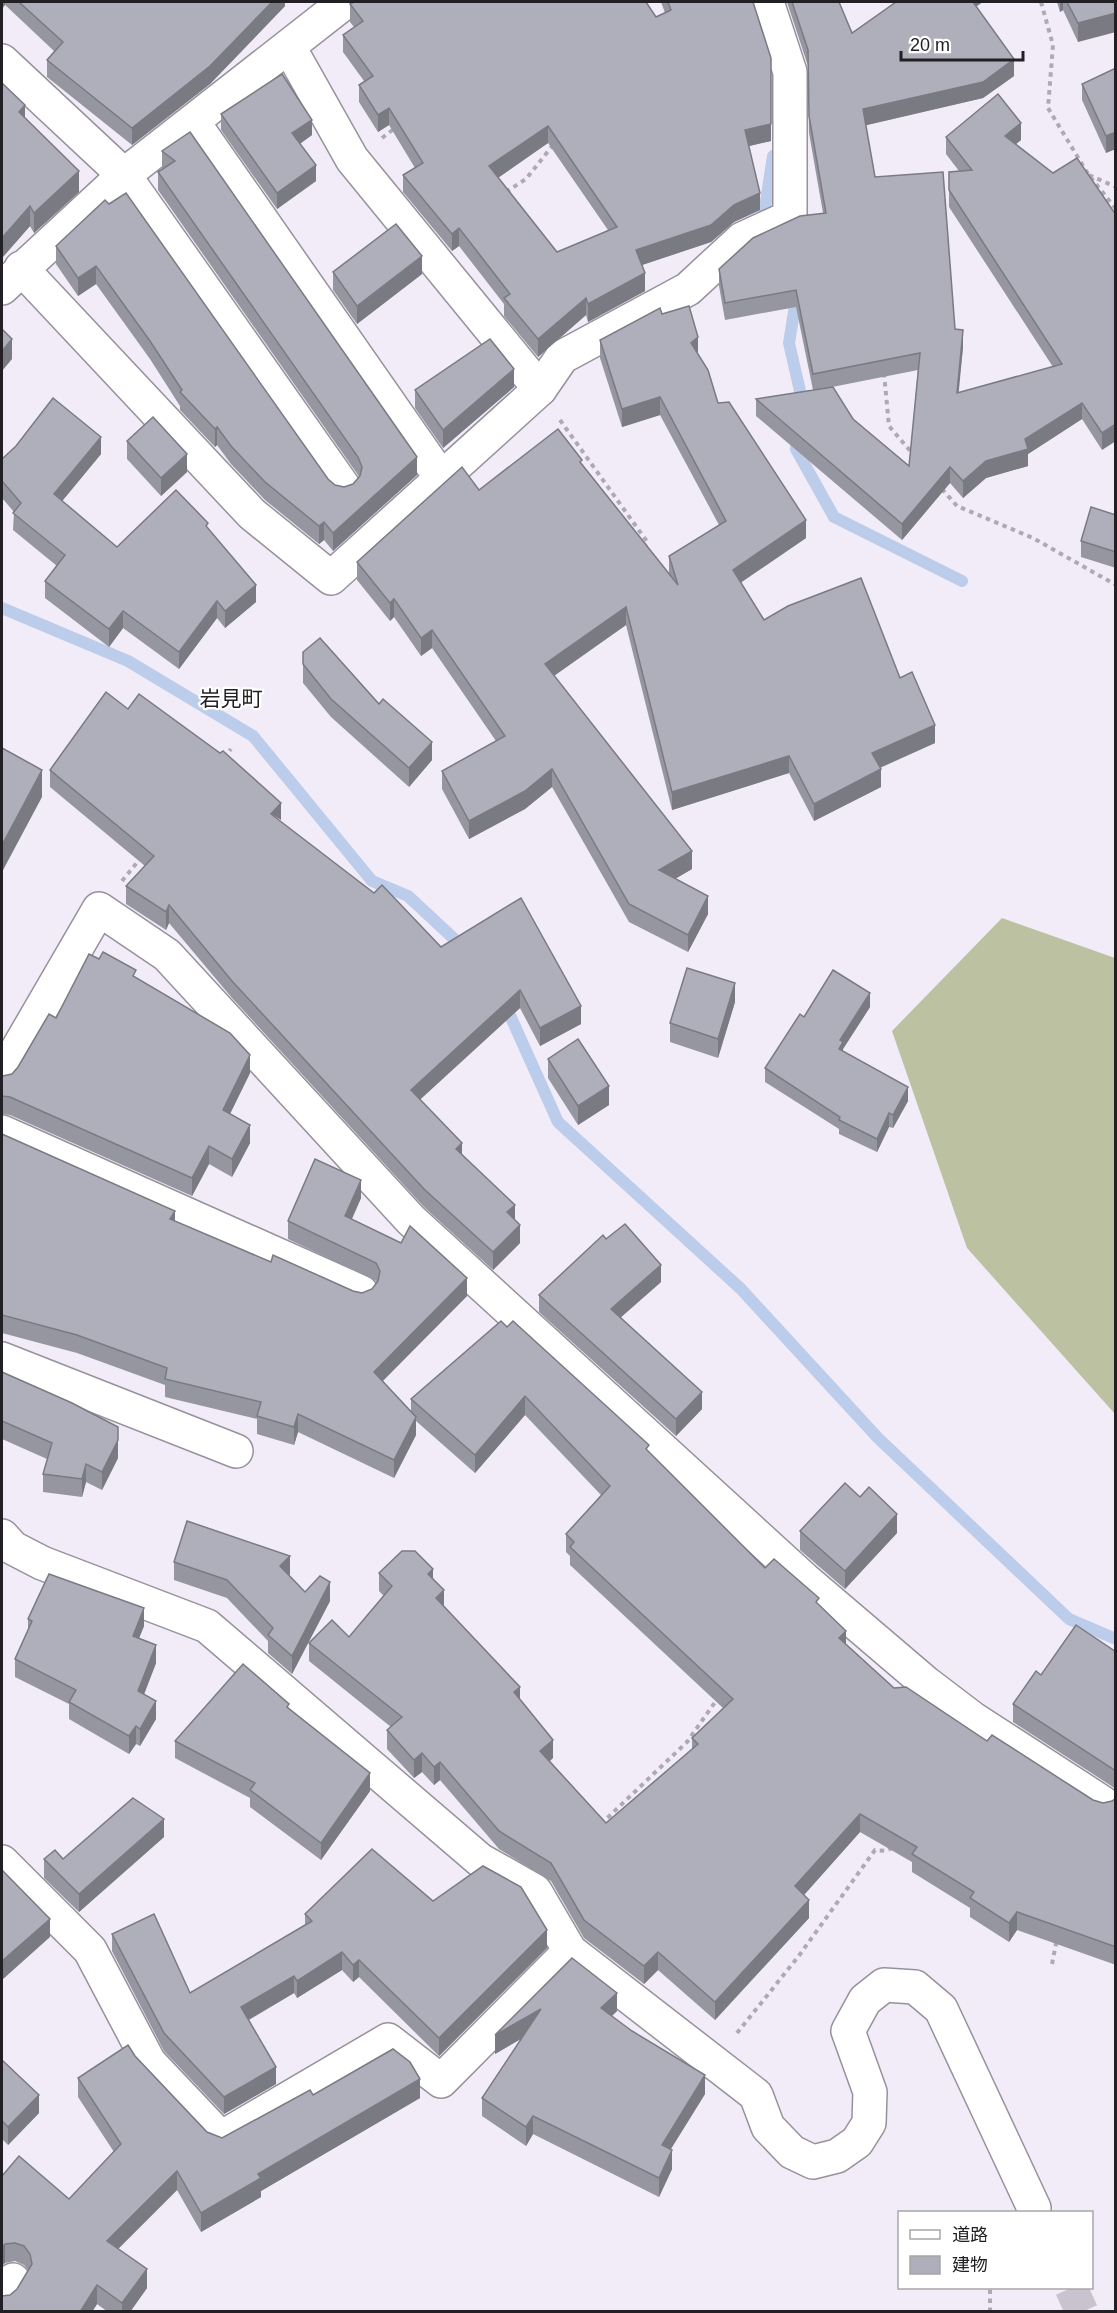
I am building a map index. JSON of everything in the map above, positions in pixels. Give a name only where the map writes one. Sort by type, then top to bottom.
[{"type":"street","points":[[345,2],[124,175],[11,278],[252,514],[331,578],[540,389],[562,357],[688,290],[742,239],[790,217],[790,72],[767,2]]},
{"type":"street","points":[[289,47],[352,159],[540,389]]},
{"type":"street","points":[[2,62],[124,175],[343,486]]},
{"type":"street","points":[[192,122],[442,478]]},
{"type":"street","points":[[2,1076],[99,909],[167,955],[411,1220],[804,1579],[926,1683],[972,1718],[1103,1803]]},
{"type":"street","points":[[2,1132],[361,1292]]},
{"type":"street","points":[[2,1359],[236,1451]]},
{"type":"street","points":[[2,1536],[13,1548],[42,1563],[207,1626],[480,1860],[535,1891],[570,1951],[756,2095],[768,2127],[792,2152],[813,2162],[837,2156],[857,2142],[869,2123],[870,2092],[848,2031],[851,2023],[865,2000],[884,1985],[915,1988],[940,2008],[1034,2208]]},
{"type":"street","points":[[2,1862],[90,1950],[149,2062],[221,2138],[388,2040],[441,2082],[570,1951]]},
{"type":"path","points":[[1041,2],[1053,45],[1048,108],[1088,174],[1116,209]]},
{"type":"path","points":[[352,159],[399,125]]},
{"type":"path","points":[[497,197],[526,178],[559,138]]},
{"type":"path","points":[[1088,174],[1116,188]]},
{"type":"path","points":[[884,370],[889,426],[919,462]]},
{"type":"path","points":[[540,389],[648,543],[639,550]]},
{"type":"path","points":[[934,480],[957,506],[1033,538],[1116,585]]},
{"type":"path","points":[[216,767],[231,749]]},
{"type":"path","points":[[99,909],[143,856]]},
{"type":"path","points":[[599,1826],[687,1742],[721,1694]]},
{"type":"path","points":[[714,2062],[798,1957],[875,1850],[886,1851],[896,1845]]},
{"type":"path","points":[[1052,1964],[1058,1931]]},
{"type":"path","points":[[990,2289],[990,2312]]},
{"type":"green space","points":[[1002,918],[1115,958],[1115,1414],[967,1248],[892,1031]]},
{"type":"building","points":[[19,2],[272,2],[210,66],[132,128],[47,60],[63,42]]},
{"type":"building","points":[[354,2],[646,2],[656,17],[671,10],[668,2],[753,2],[771,58],[771,124],[745,130],[760,193],[734,205],[711,225],[636,250],[645,273],[588,304],[586,298],[538,339],[504,298],[510,294],[459,228],[452,234],[403,175],[423,163],[389,108],[378,115],[359,85],[373,76],[343,35],[363,21],[350,4]],"holes":[[[548,126],[617,227],[557,252],[489,166]]]},
{"type":"building","points":[[792,2],[839,2],[852,33],[896,2],[973,2],[1014,59],[983,82],[863,109],[875,177],[943,172],[955,329],[963,330],[957,393],[1062,364],[949,190],[949,172],[972,170],[946,137],[998,94],[1021,123],[1005,136],[1053,173],[1077,158],[1116,215],[1116,424],[1102,433],[1082,403],[1025,439],[1028,449],[986,461],[963,481],[950,467],[902,524],[756,399],[833,387],[853,419],[909,466],[920,353],[813,374],[796,290],[725,303],[719,269],[753,238],[800,216],[826,213],[809,116],[808,50]]},
{"type":"building","points":[[1067,2],[1116,2],[1116,13],[1078,23]]},
{"type":"building","points":[[1116,68],[1116,132],[1106,136],[1082,84]]},
{"type":"building","points":[[282,74],[312,120],[292,133],[316,165],[277,193],[221,114]]},
{"type":"building","points":[[2,83],[25,105],[19,112],[79,171],[34,213],[30,206],[2,238]]},
{"type":"building","points":[[190,132],[417,457],[333,533],[324,522],[319,526],[265,482],[231,446],[217,427],[215,429],[180,392],[182,390],[150,341],[96,266],[78,278],[56,246],[105,200],[109,204],[126,193],[328,479],[335,485],[344,487],[353,484],[360,476],[362,467],[358,457],[158,172],[175,161],[162,151]]},
{"type":"building","points":[[396,224],[422,256],[357,306],[333,272]]},
{"type":"building","points":[[689,306],[698,337],[691,343],[708,370],[718,403],[729,402],[806,520],[733,570],[764,620],[788,606],[861,578],[900,678],[912,672],[935,725],[872,753],[881,769],[814,804],[789,756],[672,792],[626,607],[545,664],[692,851],[659,870],[708,896],[688,935],[629,904],[552,769],[525,791],[469,821],[442,771],[505,736],[432,630],[421,638],[394,599],[390,603],[357,562],[462,467],[479,490],[558,429],[582,460],[580,462],[678,585],[669,556],[726,521],[660,397],[622,409],[600,340],[660,308],[662,314]]},
{"type":"building","points":[[2,329],[12,339],[2,351]]},
{"type":"building","points":[[490,339],[514,369],[443,430],[415,390]]},
{"type":"building","points":[[53,398],[101,437],[54,494],[117,547],[176,490],[208,523],[206,526],[256,585],[225,611],[217,601],[179,652],[123,611],[109,629],[45,581],[65,555],[13,513],[21,503],[2,481],[2,459],[16,446]]},
{"type":"building","points":[[153,417],[187,454],[161,478],[127,441]]},
{"type":"building","points":[[1091,507],[1116,515],[1116,552],[1081,541]]},
{"type":"building","points":[[320,638],[379,704],[383,699],[432,742],[409,768],[331,699],[303,664],[303,652]]},
{"type":"building","points":[[106,692],[128,709],[139,694],[220,753],[223,751],[281,803],[271,814],[374,893],[382,885],[441,947],[521,898],[581,1006],[540,1028],[520,990],[411,1090],[462,1143],[456,1149],[515,1205],[507,1212],[520,1225],[493,1252],[424,1189],[232,981],[169,905],[166,912],[126,886],[154,856],[50,770]]},
{"type":"building","points":[[2,748],[42,770],[2,845]]},
{"type":"building","points":[[103,952],[136,970],[133,976],[230,1033],[250,1055],[223,1110],[250,1125],[232,1159],[209,1146],[192,1178],[10,1097],[2,1096],[2,1076],[12,1074],[18,1067],[49,1014],[56,1018],[89,954],[99,959]]},
{"type":"building","points":[[687,968],[735,983],[718,1039],[670,1023]]},
{"type":"building","points":[[833,970],[870,993],[840,1040],[843,1042],[839,1049],[908,1087],[893,1115],[889,1113],[877,1139],[839,1120],[840,1117],[765,1068],[800,1014],[804,1017]]},
{"type":"building","points":[[578,1039],[609,1086],[578,1106],[548,1059]]},
{"type":"building","points":[[2,1134],[175,1211],[170,1219],[271,1262],[273,1255],[362,1293],[372,1289],[378,1281],[380,1271],[376,1263],[288,1221],[315,1159],[361,1180],[345,1216],[401,1243],[410,1226],[467,1278],[374,1372],[416,1417],[394,1460],[298,1414],[294,1427],[257,1416],[261,1402],[165,1379],[167,1368],[77,1335],[2,1315]]},
{"type":"building","points":[[625,1224],[661,1265],[611,1309],[702,1392],[676,1419],[539,1295],[603,1235],[606,1239]]},
{"type":"building","points":[[501,1321],[507,1327],[513,1321],[649,1445],[646,1449],[765,1568],[774,1559],[819,1598],[816,1602],[846,1631],[839,1638],[894,1688],[906,1687],[987,1741],[992,1735],[1093,1800],[1103,1803],[1116,1798],[1116,1947],[1017,1912],[1009,1923],[970,1898],[974,1892],[912,1854],[917,1847],[860,1814],[795,1886],[809,1900],[715,2002],[658,1952],[644,1966],[584,1920],[551,1863],[499,1831],[440,1762],[434,1767],[422,1753],[414,1760],[387,1730],[402,1717],[309,1643],[332,1620],[349,1637],[392,1586],[379,1573],[402,1551],[415,1551],[433,1569],[428,1574],[444,1590],[436,1598],[520,1687],[514,1692],[553,1740],[540,1751],[606,1823],[698,1744],[692,1738],[733,1699],[570,1547],[574,1542],[566,1534],[610,1486],[525,1396],[475,1455],[411,1399]]},
{"type":"building","points":[[2,1372],[72,1403],[118,1427],[118,1440],[102,1472],[86,1464],[82,1479],[43,1474],[52,1443],[2,1421]]},
{"type":"building","points":[[845,1483],[860,1497],[869,1487],[897,1514],[845,1571],[800,1531]]},
{"type":"building","points":[[187,1521],[290,1556],[280,1566],[305,1592],[320,1576],[330,1582],[292,1656],[268,1635],[273,1628],[227,1580],[174,1562]]},
{"type":"building","points":[[49,1574],[144,1608],[133,1636],[156,1645],[138,1691],[156,1701],[140,1729],[136,1726],[129,1736],[69,1702],[76,1690],[15,1659],[32,1621],[28,1619]]},
{"type":"building","points":[[1076,1625],[1116,1652],[1116,1772],[1013,1704],[1036,1671],[1041,1675]]},
{"type":"building","points":[[243,1664],[289,1704],[287,1707],[370,1773],[321,1843],[250,1790],[255,1783],[175,1741]]},
{"type":"building","points":[[133,1798],[164,1819],[79,1894],[44,1859],[55,1850],[63,1859]]},
{"type":"building","points":[[372,1849],[433,1901],[483,1866],[521,1887],[547,1930],[439,2038],[359,1960],[353,1965],[342,1952],[297,1981],[294,1976],[241,2007],[276,2067],[224,2097],[164,2033],[112,1934],[154,1914],[190,1993],[312,1921],[305,1914]]},
{"type":"building","points":[[2,1870],[50,1919],[2,1961]]},
{"type":"building","points":[[572,1958],[617,1993],[601,2008],[632,2031],[705,2075],[662,2145],[672,2150],[659,2178],[533,2116],[526,2127],[482,2098],[541,2009],[495,2035]]},
{"type":"building","points":[[128,2045],[135,2056],[207,2132],[222,2138],[310,2090],[313,2095],[393,2049],[410,2062],[420,2079],[258,2174],[261,2178],[201,2213],[177,2171],[107,2241],[147,2269],[122,2303],[97,2285],[80,2312],[2,2312],[2,2296],[10,2295],[17,2289],[32,2264],[30,2254],[24,2246],[15,2243],[5,2244],[2,2248],[2,2176],[19,2156],[69,2199],[121,2144],[78,2078]]},
{"type":"building","points":[[2,2060],[39,2095],[8,2127],[2,2121]]},
{"type":"waterway","points":[[770,224],[764,214],[773,156]]},
{"type":"waterway","points":[[797,293],[789,343],[800,391],[799,408]]},
{"type":"waterway","points":[[797,435],[796,449],[834,517],[962,581]]},
{"type":"waterway","points":[[2,608],[128,661],[253,736],[372,881],[408,896],[466,950]]},
{"type":"waterway","points":[[504,1002],[558,1122],[741,1289],[878,1438],[1069,1619],[1116,1639]]},
{"type":"tunnel","points":[[1071,2289],[1082,2312]]},
{"type":"district","name":"岩見町","points":[[231,698]]}]
